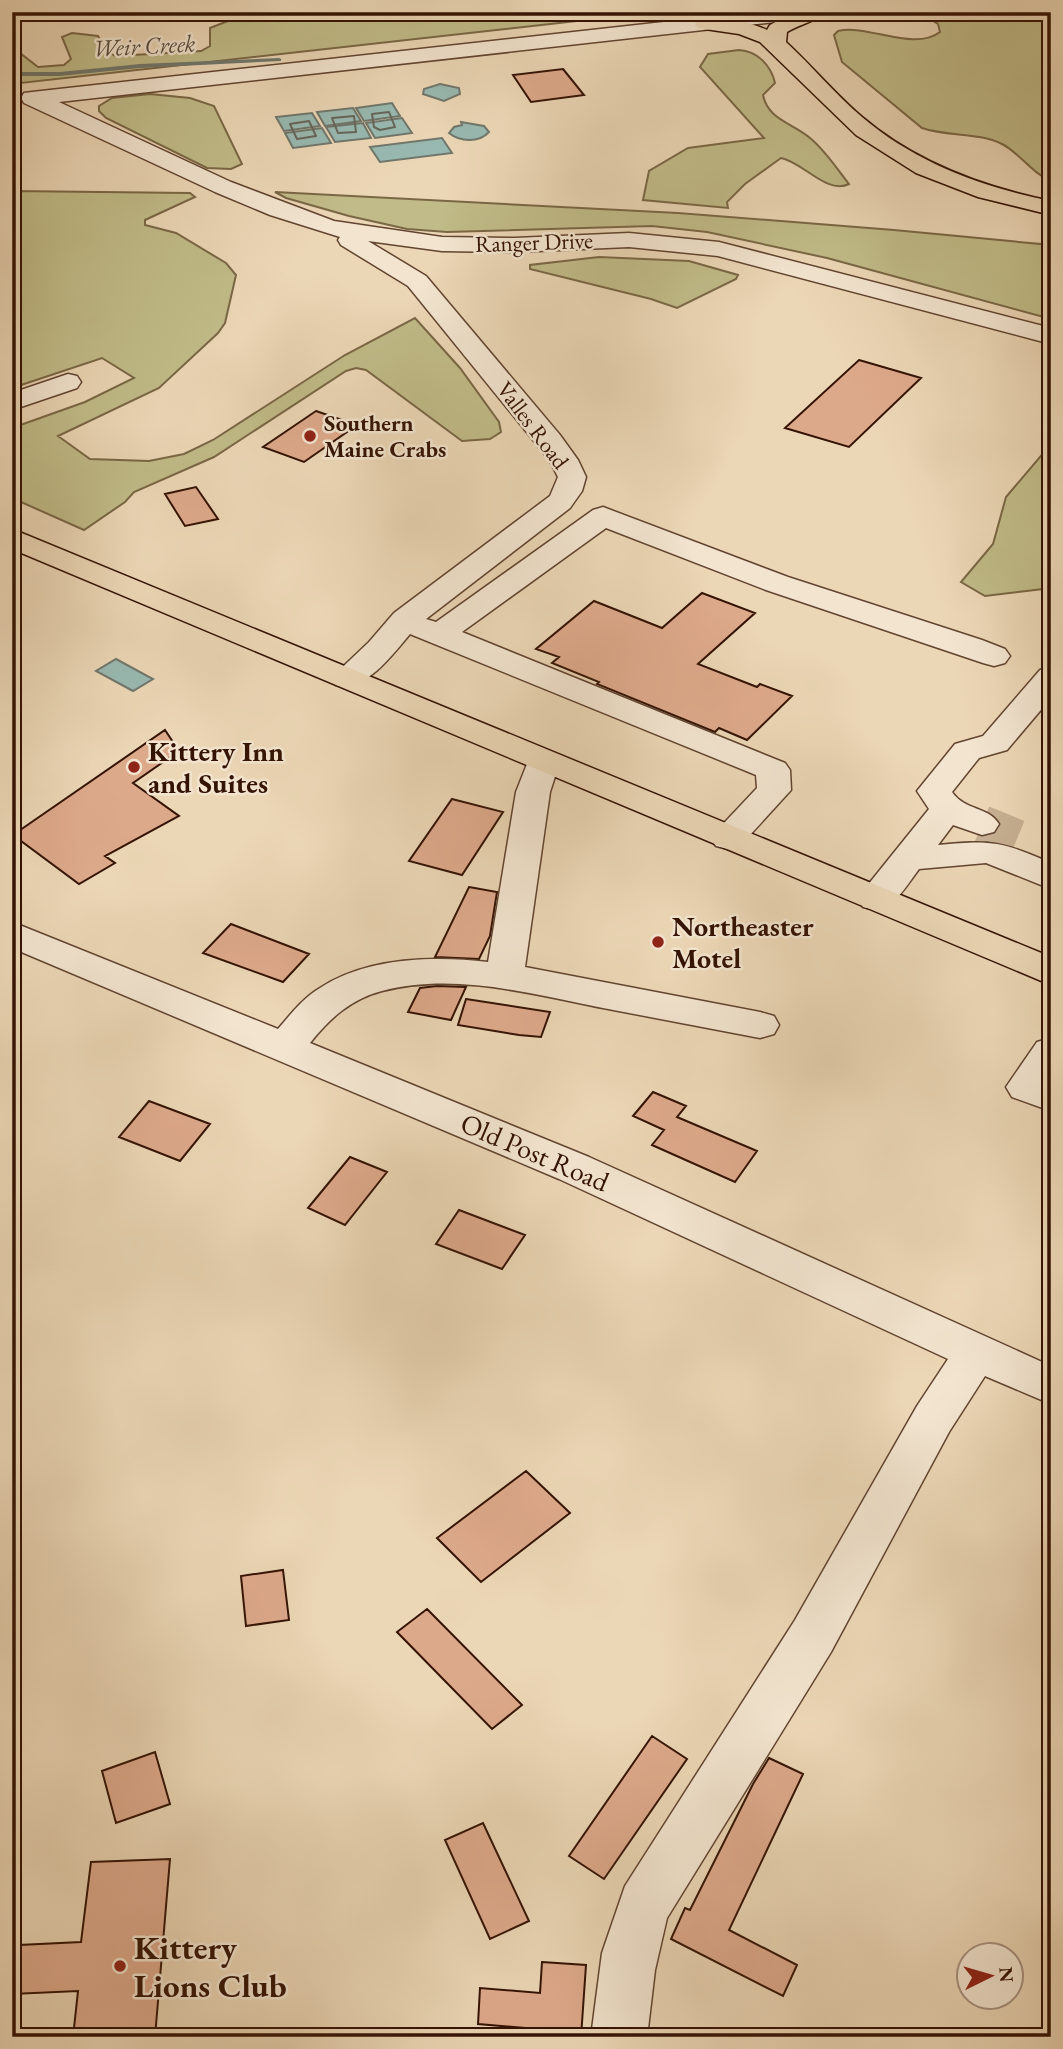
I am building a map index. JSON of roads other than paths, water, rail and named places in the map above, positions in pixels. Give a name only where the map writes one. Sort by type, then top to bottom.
[{"type":"main road","points":[[775,44],[777,29],[814,12]]},
{"type":"main road","points":[[705,24],[743,27],[775,44],[844,113],[887,146],[940,175],[993,195],[1051,208]]},
{"type":"main road","points":[[12,538],[1051,972]]},
{"type":"street","points":[[23,99],[814,12]]},
{"type":"street","name":"Ranger Drive","points":[[23,99],[223,187],[330,228],[442,244],[514,245],[629,240],[719,249],[1051,336]]},
{"type":"street","name":"Valles Road","points":[[330,228],[417,281],[550,440],[565,460],[572,477],[568,491],[559,502],[405,620],[380,649],[346,678]]},
{"type":"street","points":[[12,402],[68,382]]},
{"type":"street","points":[[439,634],[603,516],[780,584],[943,636],[994,656]]},
{"type":"street","points":[[405,620],[773,770],[774,790],[728,838]]},
{"type":"street","points":[[982,824],[947,810],[934,791],[967,751],[995,743],[1051,677]]},
{"type":"street","points":[[505,976],[533,792],[543,761]]},
{"type":"street","points":[[876,899],[947,810]]},
{"type":"street","points":[[907,859],[986,852],[1002,855],[1051,877]]},
{"type":"street","name":"Old Post Road","points":[[12,934],[574,1168],[1051,1386]]},
{"type":"street","points":[[285,1047],[327,1001],[357,985],[384,978],[429,973],[505,976],[760,1025]]},
{"type":"street","points":[[1051,1052],[1026,1087],[1051,1097]]},
{"type":"street","points":[[619,2037],[623,1992],[634,1931],[645,1905],[813,1636],[933,1419],[977,1352]]},
{"type":"water","points":[[440,84],[459,88],[460,94],[444,101],[423,94],[424,89]]},
{"type":"water","points":[[392,103],[400,116],[364,121],[356,108]]},
{"type":"water","points":[[353,108],[361,121],[325,126],[317,112]]},
{"type":"water","points":[[312,113],[320,126],[284,131],[276,117]]},
{"type":"water","points":[[402,118],[412,133],[375,138],[366,123]]},
{"type":"water","points":[[461,122],[484,126],[489,132],[480,138],[469,140],[449,133],[454,127],[462,125]]},
{"type":"water","points":[[363,123],[371,138],[335,142],[326,127]]},
{"type":"water","points":[[322,128],[331,143],[293,148],[285,133]]},
{"type":"water","points":[[442,138],[452,153],[380,162],[370,147]]},
{"type":"water","points":[[116,659],[153,679],[133,691],[96,671]]},
{"type":"waterway","name":"Weir Creek","points":[[12,74],[60,74],[140,66],[279,60]]},
{"type":"tunnel","points":[[982,824],[1023,841]]},
{"type":"place","name":"Southern Maine Crabs","points":[[310,436]]},
{"type":"place","name":"Kittery Inn and Suites","points":[[134,767]]},
{"type":"place","name":"Northeaster Motel","points":[[658,942]]},
{"type":"place","name":"Kittery Lions Club","points":[[120,1966]]}]
